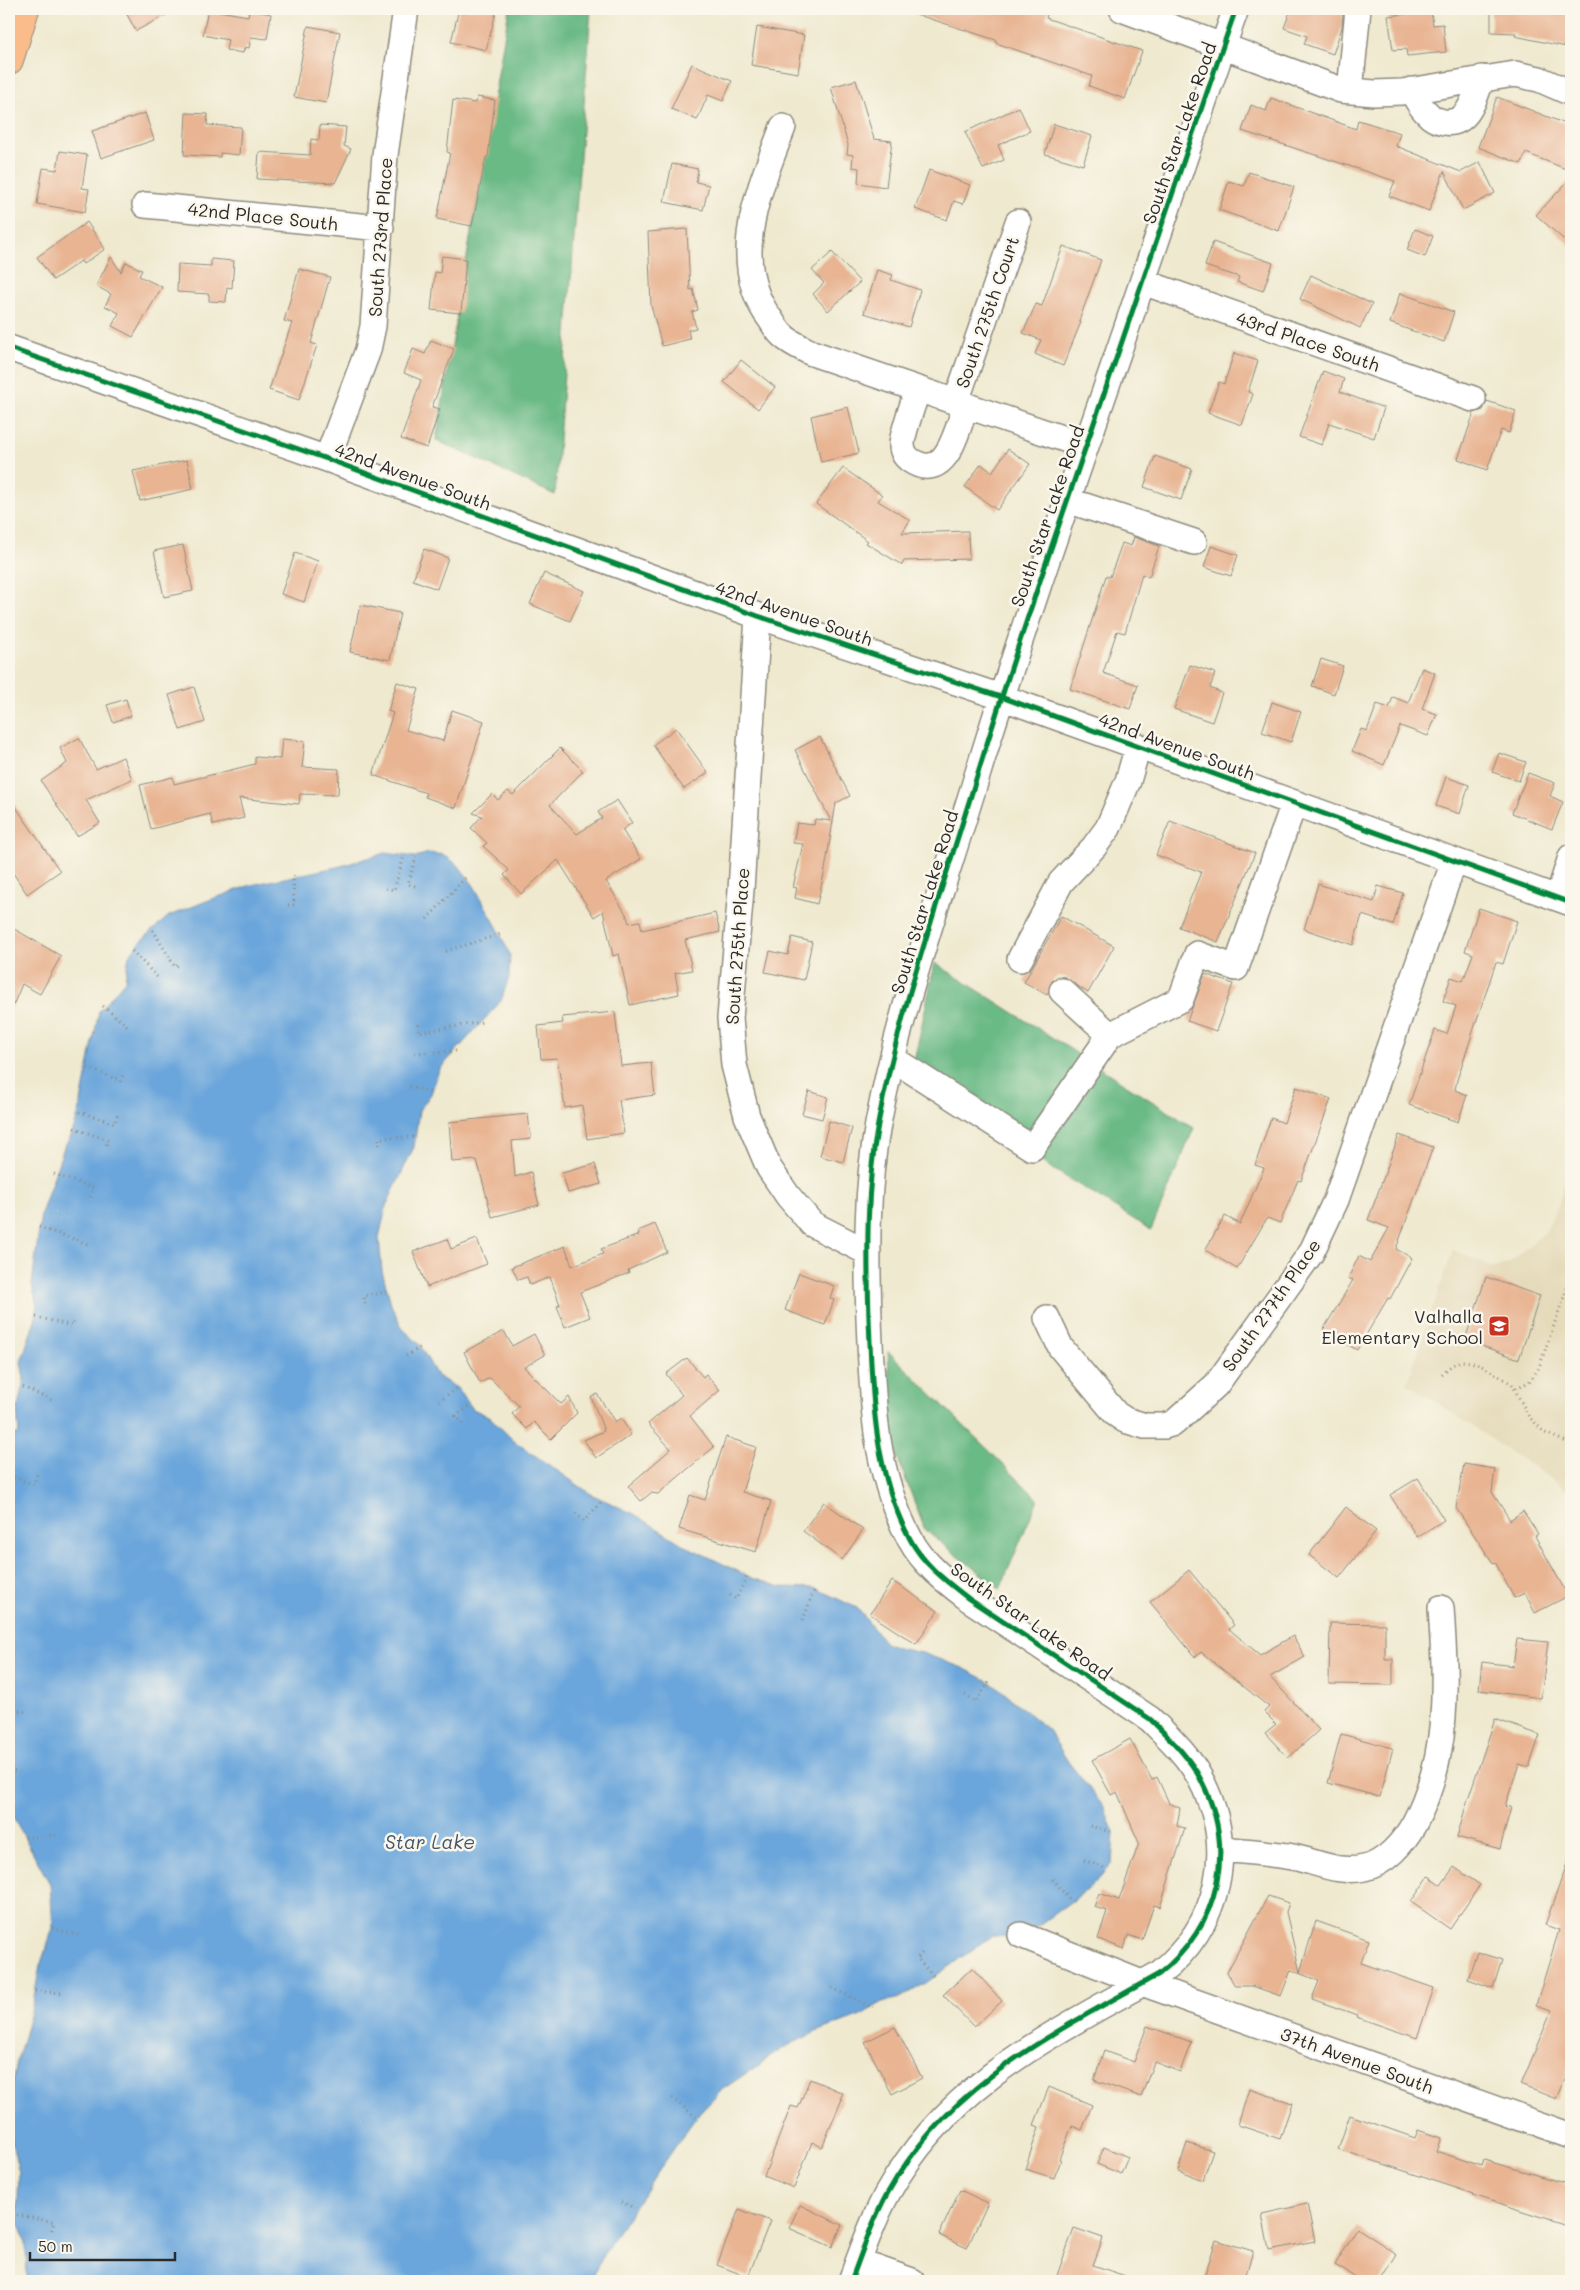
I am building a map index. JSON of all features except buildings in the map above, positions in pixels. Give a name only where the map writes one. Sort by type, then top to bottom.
[{"type":"main road","points":[[9,60],[25,9]]},
{"type":"street","name":"South 273rd Place","points":[[326,459],[368,350],[373,326],[386,155],[406,9]]},
{"type":"street","points":[[1122,9],[1341,90],[1374,93],[1411,90],[1515,74],[1538,79],[1571,93]]},
{"type":"street","name":"South Star Lake Road","points":[[855,2271],[879,2210],[905,2164],[920,2143],[957,2103],[1015,2057],[1159,1974],[1176,1960],[1196,1934],[1210,1905],[1217,1881],[1221,1848],[1217,1822],[1201,1779],[1167,1736],[1150,1719],[969,1599],[943,1579],[910,1541],[882,1469],[876,1431],[872,1385],[867,1252],[870,1189],[877,1126],[905,1009],[1001,697],[1085,446],[1236,9]]},
{"type":"street","points":[[1350,91],[1358,9]]},
{"type":"street","points":[[1411,90],[1426,113],[1441,122],[1450,123],[1465,115],[1472,104],[1482,78]]},
{"type":"street","points":[[783,127],[766,170],[749,231],[749,267],[759,305],[782,335],[812,353],[1085,446]]},
{"type":"street","name":"42nd Place South","points":[[145,205],[381,228]]},
{"type":"street","name":"South 275th Court","points":[[918,389],[902,443],[904,453],[917,464],[933,465],[946,456],[1018,222]]},
{"type":"street","name":"43rd Place South","points":[[1143,282],[1473,399]]},
{"type":"street","name":"42nd Avenue South","points":[[9,348],[326,459],[758,616],[1001,697],[1564,901]]},
{"type":"street","points":[[1067,500],[1194,542]]},
{"type":"street","name":"South 275th Place","points":[[758,616],[741,890],[730,1018],[734,1065],[747,1116],[769,1168],[788,1196],[812,1224],[867,1252]]},
{"type":"street","points":[[1020,959],[1061,882],[1094,847],[1108,828],[1128,782],[1138,746]]},
{"type":"street","points":[[893,1059],[1032,1148],[1110,1035],[1181,999],[1197,954],[1236,968],[1294,803]]},
{"type":"street","points":[[1564,901],[1571,856]]},
{"type":"street","name":"South 277th Place","points":[[1047,1318],[1061,1348],[1116,1414],[1135,1424],[1154,1427],[1174,1423],[1216,1385],[1311,1253],[1336,1200],[1454,861]]},
{"type":"street","points":[[1062,991],[1110,1035]]},
{"type":"street","points":[[1221,1848],[1276,1854],[1329,1868],[1345,1870],[1376,1864],[1402,1842],[1420,1813],[1441,1748],[1446,1682],[1441,1608]]},
{"type":"street","name":"37th Avenue South","points":[[1021,1935],[1142,1983],[1571,2136]]},
{"type":"street","points":[[855,2271],[912,2281]]},
{"type":"path","points":[[386,888],[394,890],[404,856]]},
{"type":"path","points":[[415,886],[408,884],[416,857]]},
{"type":"path","points":[[288,905],[294,905],[293,875]]},
{"type":"path","points":[[427,919],[466,876]]},
{"type":"path","points":[[153,930],[175,967],[180,964]]},
{"type":"path","points":[[446,951],[501,934]]},
{"type":"path","points":[[132,951],[159,980]]},
{"type":"path","points":[[103,1006],[130,1028]]},
{"type":"path","points":[[418,1024],[419,1032],[483,1022]]},
{"type":"path","points":[[414,1053],[456,1051]]},
{"type":"path","points":[[88,1068],[121,1080],[124,1073]]},
{"type":"path","points":[[409,1087],[432,1092]]},
{"type":"path","points":[[79,1112],[115,1123],[118,1112]]},
{"type":"path","points":[[74,1128],[108,1140],[106,1146]]},
{"type":"path","points":[[379,1145],[379,1138],[415,1137]]},
{"type":"path","points":[[54,1174],[93,1188],[90,1197]]},
{"type":"path","points":[[39,1227],[88,1244]]},
{"type":"path","points":[[1516,1388],[1530,1382],[1538,1370],[1571,1278]]},
{"type":"path","points":[[365,1304],[364,1296],[387,1292]]},
{"type":"path","points":[[36,1317],[72,1326],[74,1319]]},
{"type":"path","points":[[406,1356],[421,1347]]},
{"type":"path","points":[[1442,1374],[1452,1365],[1462,1361],[1471,1362],[1491,1372],[1516,1388],[1529,1417],[1544,1433],[1571,1444]]},
{"type":"path","points":[[23,1387],[54,1401]]},
{"type":"path","points":[[439,1401],[457,1388]]},
{"type":"path","points":[[463,1424],[456,1416],[470,1405]]},
{"type":"path","points":[[9,1476],[34,1484],[37,1474]]},
{"type":"path","points":[[576,1513],[584,1520],[603,1500]]},
{"type":"path","points":[[730,1595],[736,1599],[747,1576]]},
{"type":"path","points":[[803,1620],[815,1588]]},
{"type":"path","points":[[965,1695],[976,1702],[989,1682]]},
{"type":"path","points":[[9,1710],[29,1712]]},
{"type":"path","points":[[9,1770],[19,1773]]},
{"type":"path","points":[[1090,1826],[1114,1833]]},
{"type":"path","points":[[25,1838],[57,1835]]},
{"type":"path","points":[[1084,1860],[1107,1869]]},
{"type":"path","points":[[1053,1879],[1070,1902]]},
{"type":"path","points":[[52,1928],[80,1936]]},
{"type":"path","points":[[922,1953],[917,1958],[934,1977]]},
{"type":"path","points":[[832,1988],[873,2008]]},
{"type":"path","points":[[35,1991],[64,1992]]},
{"type":"path","points":[[672,2098],[696,2117]]},
{"type":"path","points":[[621,2202],[635,2208]]},
{"type":"path","points":[[17,2215],[54,2222],[52,2232]]},
{"type":"shaded area","name":"Valhalla Elementary School","points":[[1571,1160],[1571,1492],[1407,1383],[1453,1250],[1494,1268],[1509,1263],[1546,1231],[1559,1203]]},
{"type":"green space","points":[[509,9],[591,9],[555,495],[436,440]]},
{"type":"green space","points":[[935,963],[1194,1128],[1151,1230],[910,1080]]},
{"type":"green space","points":[[888,1351],[1038,1499],[1000,1589],[925,1530],[892,1443]]},
{"type":"water","name":"Star Lake","points":[[385,853],[415,857],[429,853],[444,855],[459,866],[474,886],[510,955],[509,977],[501,1001],[439,1070],[431,1094],[419,1110],[414,1147],[386,1206],[379,1238],[382,1271],[392,1307],[403,1329],[419,1344],[437,1376],[457,1388],[473,1409],[490,1417],[514,1441],[591,1494],[634,1514],[684,1545],[752,1578],[781,1587],[815,1588],[857,1608],[885,1643],[897,1648],[922,1653],[963,1668],[994,1684],[1048,1730],[1069,1763],[1103,1805],[1114,1833],[1112,1863],[1092,1886],[1036,1927],[1013,1937],[991,1936],[926,1983],[900,1998],[883,2002],[861,2015],[818,2031],[785,2047],[723,2089],[696,2117],[677,2144],[617,2233],[589,2281],[27,2281],[26,2243],[17,2220],[19,2173],[10,2134],[9,2104],[17,2061],[31,2012],[40,1966],[53,1928],[50,1884],[9,1809],[9,1438],[19,1433],[17,1412],[24,1378],[21,1362],[36,1317],[37,1306],[32,1285],[41,1214],[64,1147],[72,1134],[79,1112],[99,1011],[125,980],[129,955],[146,936],[169,916],[251,885],[341,866]]},
{"type":"cycle path","points":[[851,2281],[872,2226],[887,2194],[912,2155],[941,2121],[972,2091],[1006,2064],[1080,2018],[1159,1974],[1180,1954],[1196,1933],[1209,1909],[1216,1884],[1220,1859],[1218,1833],[1212,1806],[1196,1771],[1178,1747],[1150,1719],[961,1593],[922,1557],[910,1539],[888,1486],[877,1431],[870,1346],[868,1245],[869,1196],[874,1148],[887,1080],[910,992],[996,714],[1037,589],[1236,9]]},
{"type":"cycle path","points":[[9,348],[327,459],[758,616],[1001,697],[1571,903]]},
{"type":"place","name":"Valhalla Elementary School","points":[[1499,1326]]}]
